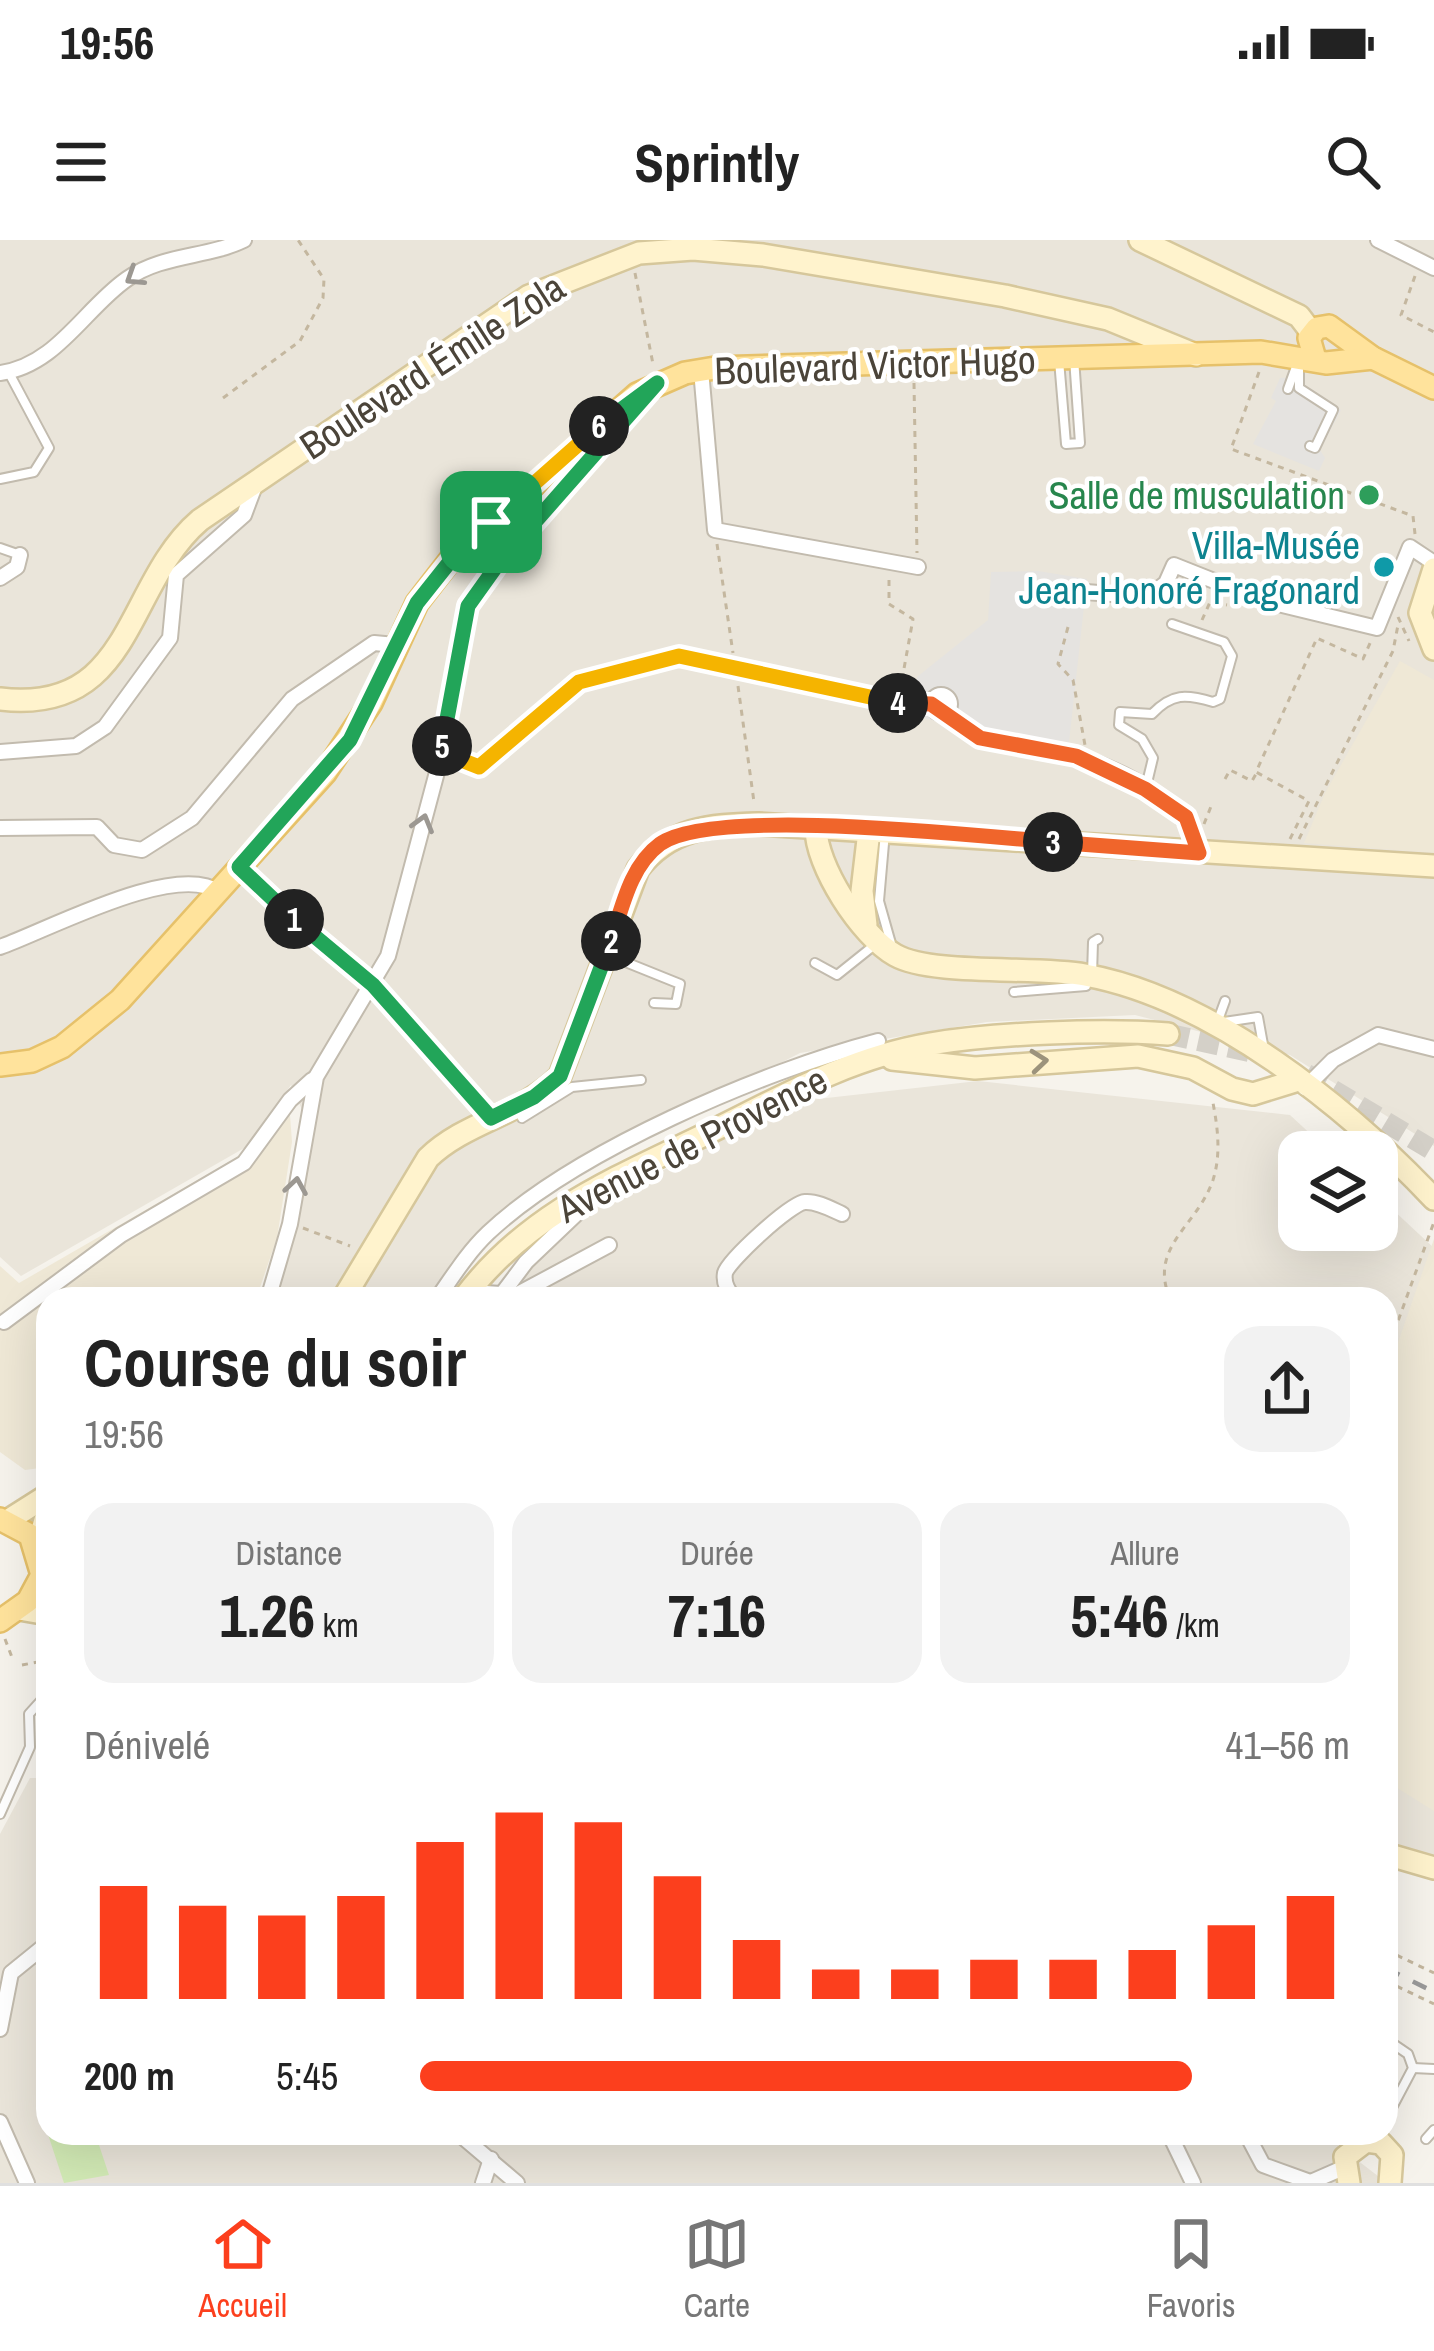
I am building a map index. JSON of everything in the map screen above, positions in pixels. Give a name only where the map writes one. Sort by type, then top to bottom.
[{"type":"main road","points":[[1140,240],[1299,316],[1309,347]]},
{"type":"main road","name":"Boulevard Émile Zola","points":[[0,699],[63,694],[109,663],[182,534],[257,478],[529,296],[639,253],[693,249],[763,255],[1119,322],[1196,355]]},
{"type":"main road","points":[[1119,322],[1130,356]]},
{"type":"main road","points":[[1309,347],[1329,326],[1341,348]]},
{"type":"main road","points":[[1309,347],[1341,348],[1373,358],[1434,388]]},
{"type":"main road","name":"Boulevard Victor Hugo","points":[[0,1065],[32,1060],[83,1033],[120,1000],[350,740],[417,603],[452,559],[623,404],[657,383],[701,370],[1196,355],[1309,347]]},
{"type":"main road","points":[[1434,566],[1420,613],[1434,649]]},
{"type":"main road","points":[[350,1287],[428,1158],[486,1110],[516,1106],[560,1076],[638,869],[664,842],[718,826],[827,828],[1434,866]]},
{"type":"main road","points":[[827,828],[818,858],[879,940],[925,962],[1090,976],[1177,1003],[1217,1024],[1300,1084],[1434,1199]]},
{"type":"main road","points":[[877,831],[869,877],[879,940]]},
{"type":"main road","points":[[827,874],[843,880],[869,877]]},
{"type":"main road","name":"Avenue de Provence","points":[[474,1287],[535,1224],[621,1174],[880,1049],[1168,1034]]},
{"type":"main road","points":[[934,1066],[944,1053],[1042,1038]]},
{"type":"main road","name":"Avenue de Provence","points":[[880,1049],[934,1066],[1138,1056],[1171,1061],[1253,1094],[1300,1084]]},
{"type":"main road","points":[[2,1520],[36,1502]]},
{"type":"main road","points":[[2,1520],[22,1528],[36,1545]]},
{"type":"main road","points":[[6,1618],[36,1589]]},
{"type":"main road","points":[[6,1618],[36,1614]]},
{"type":"main road","points":[[1398,1858],[1434,1868]]},
{"type":"main road","points":[[1354,2149],[1395,2164],[1390,2183]]},
{"type":"street","points":[[4,372],[64,340],[124,280],[205,246],[244,240]]},
{"type":"street","points":[[1378,240],[1427,264]]},
{"type":"street","points":[[701,370],[715,530],[918,567]]},
{"type":"street","points":[[51,1287],[121,1235],[244,1163],[290,1100],[316,1077],[388,956],[441,752],[468,606],[498,564],[657,383]]},
{"type":"street","points":[[0,752],[76,746],[105,727],[170,638],[176,575],[244,515],[257,478]]},
{"type":"street","points":[[1074,591],[1148,596],[1166,583],[1174,565],[1233,589],[1377,628],[1409,548],[1434,566]]},
{"type":"street","points":[[0,578],[17,567],[20,555]]},
{"type":"street","points":[[0,828],[98,827],[114,845],[142,850],[192,818],[292,699],[374,643],[395,645]]},
{"type":"street","points":[[441,752],[479,767],[570,688],[659,657],[679,656],[897,703],[931,704],[936,712],[946,711],[980,738],[1085,760],[1145,789],[1186,817],[1199,853]]},
{"type":"street","points":[[0,947],[79,910],[116,900],[192,884],[207,884],[219,892]]},
{"type":"street","points":[[282,909],[373,985]]},
{"type":"street","points":[[1300,1084],[1378,1035],[1395,1035],[1434,1049]]},
{"type":"street","points":[[446,1287],[486,1235],[552,1184],[773,1073],[880,1049]]},
{"type":"street","points":[[272,1287],[290,1224],[316,1077]]},
{"type":"street","points":[[511,1287],[555,1232],[621,1174]]},
{"type":"street","points":[[727,1287],[725,1274],[733,1261],[791,1207],[805,1202],[842,1214]]},
{"type":"street","points":[[531,1287],[609,1245]]},
{"type":"street","points":[[4,1322],[36,1298]]},
{"type":"street","points":[[0,2029],[11,1973],[36,1953]]},
{"type":"street","points":[[0,2122],[27,2183]]},
{"type":"street","points":[[473,2145],[517,2183]]},
{"type":"street","points":[[1175,2145],[1193,2183]]},
{"type":"street","points":[[1252,2145],[1263,2165],[1312,2183],[1354,2149]]},
{"type":"street","points":[[483,2183],[488,2157]]},
{"type":"lane","points":[[1288,389],[1309,347]]},
{"type":"lane","points":[[1309,347],[1299,388],[1333,410],[1315,448],[1310,446]]},
{"type":"lane","points":[[1066,358],[1080,443],[1066,444],[1066,358]]},
{"type":"lane","points":[[0,479],[34,472],[49,448],[44,430],[4,372]]},
{"type":"lane","points":[[0,548],[20,555]]},
{"type":"lane","points":[[1145,789],[1154,758],[1142,739],[1119,725],[1120,712],[1152,714],[1167,698],[1186,694],[1213,703],[1220,699],[1232,656],[1224,641],[1172,624]]},
{"type":"lane","points":[[815,963],[823,972],[837,975],[879,940],[879,901],[869,877]]},
{"type":"lane","points":[[1014,992],[1086,986],[1093,942],[1098,939]]},
{"type":"lane","points":[[606,955],[680,984],[676,1004],[655,1003]]},
{"type":"lane","points":[[1217,1024],[1225,1001]]},
{"type":"lane","points":[[516,1106],[522,1118],[572,1087],[641,1080]]},
{"type":"lane","points":[[0,1814],[30,1747],[29,1714],[36,1706]]},
{"type":"lane","points":[[1398,2047],[1408,2054],[1413,2068],[1398,2097]]},
{"type":"lane","points":[[1413,2068],[1434,2069]]},
{"type":"path","points":[[223,398],[312,327],[325,279],[298,240]]},
{"type":"path","points":[[639,253],[633,262],[657,383]]},
{"type":"path","points":[[1427,264],[1401,315],[1434,332]]},
{"type":"path","points":[[897,703],[913,619],[897,614],[885,596],[890,574],[916,572],[918,567],[916,363]]},
{"type":"path","points":[[1258,382],[1231,449],[1413,516],[1418,526],[1414,538]]},
{"type":"path","points":[[1196,632],[1210,602],[1226,608],[1233,589]]},
{"type":"path","points":[[1256,772],[1309,801],[1287,845],[1299,846],[1393,651],[1399,622]]},
{"type":"path","points":[[1068,627],[1058,664],[1073,680],[1085,760]]},
{"type":"path","points":[[1225,779],[1230,770],[1252,781],[1317,638],[1364,659],[1377,628]]},
{"type":"path","points":[[239,867],[282,909]]},
{"type":"path","points":[[373,985],[486,1110]]},
{"type":"path","points":[[1167,1287],[1162,1264],[1166,1247],[1186,1229],[1216,1165],[1218,1128],[1208,1076]]},
{"type":"path","points":[[1398,1321],[1434,1222]]},
{"type":"path","points":[[290,1224],[346,1244],[367,1257]]},
{"type":"path","points":[[6,1618],[13,1660]]},
{"type":"path","points":[[22,1666],[36,1663]]},
{"type":"path","points":[[1398,1956],[1434,1973]]},
{"type":"path","points":[[1398,1987],[1434,2004]]},
{"type":"path","points":[[488,2157],[500,2145]]},
{"type":"shaded area","points":[[0,240],[1434,240],[1434,1146],[1290,1055],[1135,1015],[987,1022],[800,1053],[536,1188],[452,1261],[436,1287],[278,1287],[295,1231],[313,1134],[291,1085],[246,1147],[21,1276],[0,1257]]},
{"type":"shaded area","points":[[1303,377],[1302,389],[1341,410],[1320,450],[1325,458],[1319,471],[1253,444],[1276,401],[1271,398],[1280,378]]},
{"type":"shaded area","points":[[1038,571],[1087,579],[1069,742],[988,734],[916,716],[917,677],[988,620],[991,572]]},
{"type":"shaded area","points":[[1400,661],[1434,680],[1434,853],[1304,843],[1325,793]]},
{"type":"shaded area","points":[[978,1081],[1290,1115],[1307,1131],[1278,1131],[1278,1251],[1398,1251],[1398,1215],[1434,1248],[1434,1863],[1398,1846],[1398,1287],[497,1287],[542,1235],[791,1102]]},
{"type":"shaded area","points":[[290,1115],[292,1142],[277,1238],[260,1287],[36,1287],[36,1469],[25,1470],[0,1452],[0,1266],[19,1283],[241,1155]]},
{"type":"shaded area","points":[[1434,1239],[1434,1811],[1398,1788],[1398,1342]]},
{"type":"shaded area","points":[[30,1778],[36,1778],[36,2145],[1338,2145],[1387,2183],[0,2183],[0,1834]]},
{"type":"green space","points":[[51,2145],[99,2145],[109,2175],[64,2183]]},
{"type":"tunnel","points":[[1168,1034],[1261,1054]]},
{"type":"tunnel","points":[[1306,1074],[1434,1151]]},
{"type":"railway","points":[[1398,1974],[1434,1992]]},
{"type":"place","name":"Salle de musculation","points":[[1369,495]]},
{"type":"place","name":"Villa-Musée Jean-Honoré Fragonard","points":[[1384,567]]},
{"type":"route","points":[[657,383],[498,564],[468,606],[441,752],[473,768],[485,764],[579,682],[659,657],[679,656],[902,704],[931,704],[933,710],[946,711],[980,738],[1076,756],[1145,789],[1186,817],[1199,853],[758,824],[679,833],[652,850],[638,869],[560,1076],[534,1097],[491,1118],[373,985],[239,867],[326,773],[371,703],[417,603],[452,559],[491,522],[623,404],[657,383]]}]
